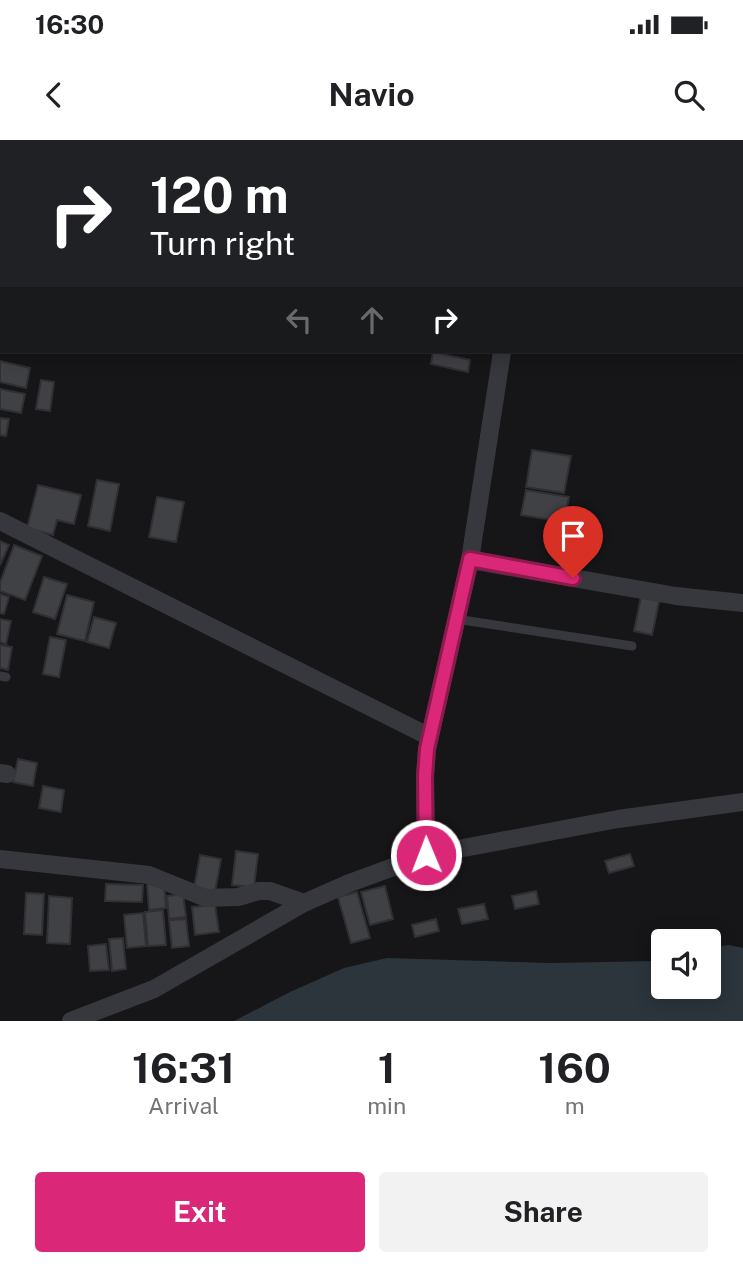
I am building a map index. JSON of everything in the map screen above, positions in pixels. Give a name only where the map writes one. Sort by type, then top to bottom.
[{"type":"street","points":[[426,855],[425,776],[430,737],[470,559],[502,354]]},
{"type":"street","points":[[0,521],[430,737]]},
{"type":"street","points":[[470,559],[676,596],[743,603]]},
{"type":"street","points":[[71,1021],[154,989],[304,903],[426,855],[618,819],[743,802]]},
{"type":"street","points":[[0,859],[149,875],[206,898],[238,897],[270,891],[304,903]]},
{"type":"lane","points":[[456,619],[632,646]]},
{"type":"shaded area","points":[[721,946],[743,948],[743,1021],[234,1021],[344,968],[387,958],[549,963],[651,961],[651,999],[721,999]]},
{"type":"building","points":[[433,354],[470,360],[468,372],[431,364]]},
{"type":"building","points":[[0,361],[30,368],[26,388],[0,382]]},
{"type":"building","points":[[41,380],[54,382],[50,411],[36,409]]},
{"type":"building","points":[[0,389],[25,394],[21,413],[0,409]]},
{"type":"building","points":[[0,418],[9,419],[6,436],[0,435]]},
{"type":"building","points":[[532,450],[571,456],[564,493],[526,487]]},
{"type":"building","points":[[97,480],[119,484],[110,531],[88,526]]},
{"type":"building","points":[[38,485],[81,495],[74,524],[57,520],[53,535],[27,528]]},
{"type":"building","points":[[526,490],[569,497],[564,522],[521,515]]},
{"type":"building","points":[[157,497],[184,502],[176,542],[149,537]]},
{"type":"building","points":[[0,541],[9,545],[0,565]]},
{"type":"building","points":[[14,545],[42,556],[25,600],[0,591],[0,583]]},
{"type":"building","points":[[44,577],[67,584],[55,619],[33,612]]},
{"type":"building","points":[[642,592],[660,597],[652,635],[634,631]]},
{"type":"building","points":[[0,594],[9,597],[4,614],[0,613]]},
{"type":"building","points":[[67,595],[94,602],[85,641],[57,634]]},
{"type":"building","points":[[94,617],[116,623],[109,648],[87,642]]},
{"type":"building","points":[[0,619],[11,621],[6,644],[0,642]]},
{"type":"building","points":[[50,637],[66,640],[59,677],[43,674]]},
{"type":"building","points":[[0,645],[12,647],[8,670],[0,668]]},
{"type":"building","points":[[18,759],[37,763],[33,786],[13,782]]},
{"type":"building","points":[[43,786],[64,790],[61,812],[39,808]]},
{"type":"building","points":[[236,851],[258,854],[254,887],[232,885]]},
{"type":"building","points":[[630,854],[634,866],[609,873],[605,861]]},
{"type":"building","points":[[200,855],[221,859],[215,892],[194,888]]},
{"type":"building","points":[[164,883],[166,908],[149,910],[147,884]]},
{"type":"building","points":[[106,884],[143,885],[142,902],[105,901]]},
{"type":"building","points":[[385,886],[393,919],[370,925],[361,892]]},
{"type":"building","points":[[536,891],[539,904],[515,909],[512,896]]},
{"type":"building","points":[[357,892],[370,938],[351,943],[338,897]]},
{"type":"building","points":[[26,893],[44,894],[42,935],[24,934]]},
{"type":"building","points":[[183,894],[186,917],[169,919],[167,896]]},
{"type":"building","points":[[49,896],[72,898],[70,944],[47,943]]},
{"type":"building","points":[[484,904],[488,919],[462,924],[458,909]]},
{"type":"building","points":[[215,905],[219,932],[195,935],[192,907]]},
{"type":"building","points":[[163,910],[166,945],[148,946],[145,912]]},
{"type":"building","points":[[143,913],[146,946],[127,948],[124,915]]},
{"type":"building","points":[[186,919],[189,946],[172,948],[169,920]]},
{"type":"building","points":[[436,919],[439,931],[415,937],[412,925]]},
{"type":"building","points":[[123,938],[126,969],[112,971],[109,939]]},
{"type":"building","points":[[106,944],[109,970],[90,971],[88,946]]},
{"type":"route","points":[[426,855],[427,749],[470,559],[573,578]]}]
